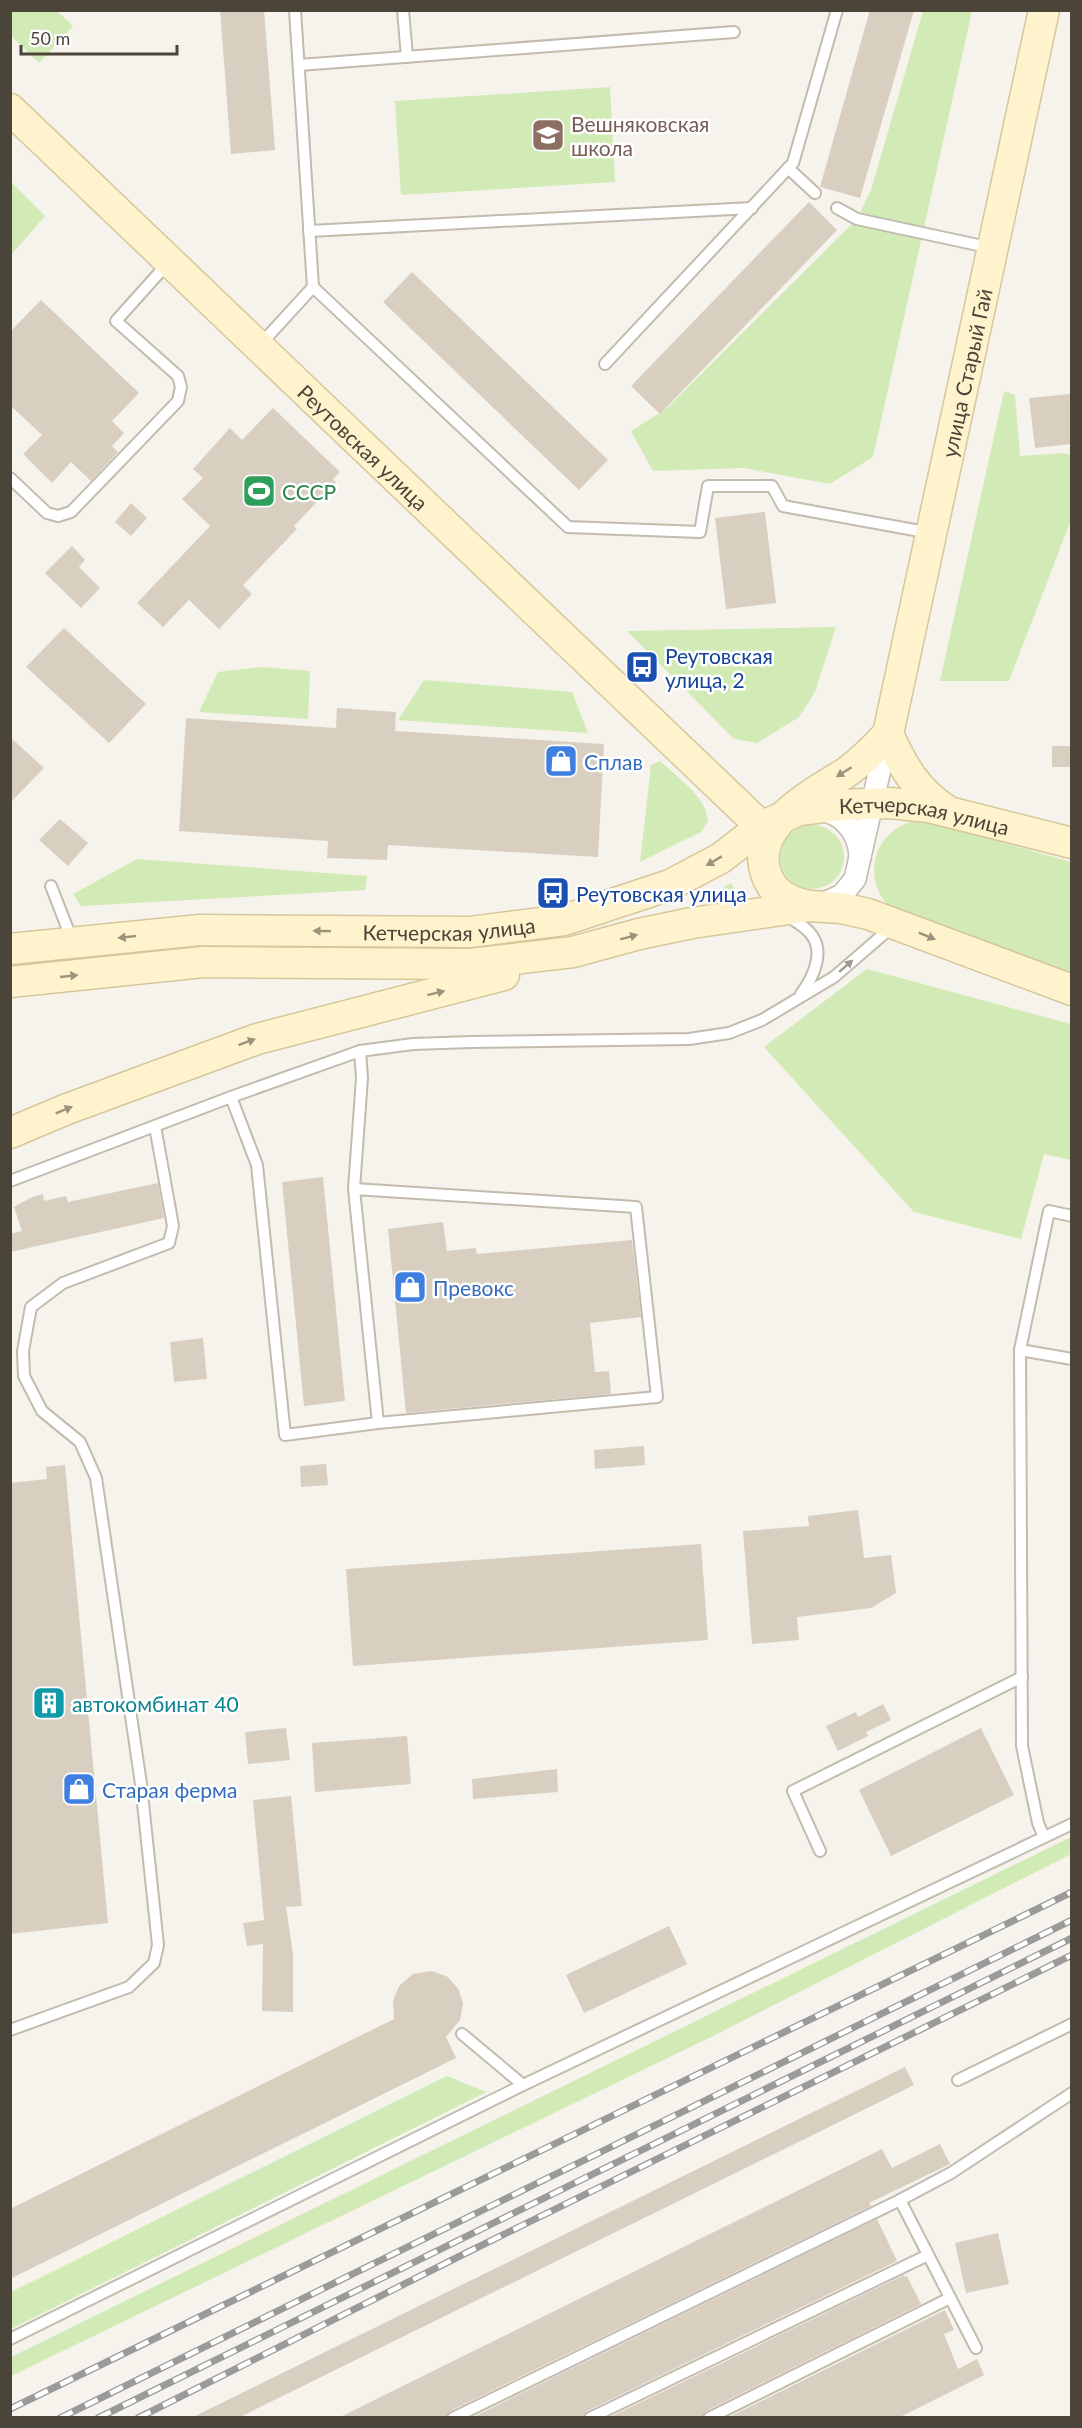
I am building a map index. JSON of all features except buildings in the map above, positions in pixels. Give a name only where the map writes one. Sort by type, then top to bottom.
[{"type":"main road","name":"улица Старый Гай","points":[[888,734],[1044,10]]},
{"type":"main road","name":"Реутовская улица","points":[[10,109],[259,346],[782,821]]},
{"type":"main road","points":[[810,906],[784,897],[768,878],[764,866],[763,849],[782,821],[812,793],[861,762],[888,734],[900,761],[918,787],[928,798],[949,812]]},
{"type":"main road","name":"Кетчерская улица","points":[[10,949],[200,930],[470,932],[564,920],[670,885],[721,858],[782,821],[873,802],[907,804],[949,812],[1071,843]]},
{"type":"main road","name":"Кетчерская улица","points":[[10,982],[203,962],[471,964],[573,952],[639,934],[705,921],[810,906],[854,910],[1071,990]]},
{"type":"main road","points":[[10,1133],[67,1109],[257,1039],[498,977],[573,952]]},
{"type":"street","name":"улица Старый Гай","points":[[810,906],[825,904],[842,895],[849,888],[859,869],[888,734]]},
{"type":"street","points":[[782,821],[827,811],[838,816],[853,831],[860,850],[859,869]]},
{"type":"lane","points":[[296,10],[313,287],[568,527],[700,532],[708,486],[772,486],[783,506],[931,533]]},
{"type":"lane","points":[[403,10],[406,57]]},
{"type":"lane","points":[[605,364],[793,163],[837,10]]},
{"type":"lane","points":[[299,65],[734,32]]},
{"type":"lane","points":[[788,168],[815,193]]},
{"type":"lane","points":[[309,231],[752,208]]},
{"type":"lane","points":[[837,208],[857,219],[993,248]]},
{"type":"lane","points":[[10,478],[47,513],[58,516],[71,512],[178,401],[181,387],[178,376],[116,321],[170,261]]},
{"type":"lane","points":[[259,346],[313,287]]},
{"type":"lane","points":[[51,886],[73,943]]},
{"type":"lane","points":[[780,910],[811,934],[816,942],[818,955],[815,971],[809,984],[797,999]]},
{"type":"lane","points":[[10,1181],[360,1051],[413,1044],[472,1042],[689,1040],[729,1033],[762,1020],[834,977],[895,924]]},
{"type":"lane","points":[[360,1051],[362,1078],[354,1189],[378,1423]]},
{"type":"lane","points":[[231,1097],[257,1165],[285,1435],[378,1423],[657,1397],[636,1207],[354,1189]]},
{"type":"lane","points":[[10,2030],[129,1987],[154,1964],[158,1945],[141,1784],[96,1478],[80,1442],[42,1411],[24,1376],[23,1351],[31,1308],[63,1283],[168,1243],[173,1226],[155,1126]]},
{"type":"lane","points":[[1044,1837],[1038,1823],[1022,1746],[1020,1350],[1049,1211],[1071,1216]]},
{"type":"lane","points":[[1020,1350],[1071,1359]]},
{"type":"lane","points":[[820,1851],[793,1791],[1022,1677]]},
{"type":"lane","points":[[10,2339],[523,2085],[1071,1824]]},
{"type":"lane","points":[[958,2080],[1071,2024]]},
{"type":"lane","points":[[462,2034],[523,2085]]},
{"type":"lane","points":[[453,2418],[900,2200],[951,2173],[1071,2093]]},
{"type":"lane","points":[[900,2200],[976,2348]]},
{"type":"lane","points":[[590,2418],[928,2255]]},
{"type":"lane","points":[[709,2418],[950,2298]]},
{"type":"green space","points":[[10,11],[57,11],[73,26],[39,63],[11,36]]},
{"type":"green space","points":[[923,11],[972,11],[873,457],[830,484],[743,468],[653,471],[631,431],[666,409],[857,219],[871,190]]},
{"type":"green space","points":[[610,87],[615,182],[401,195],[395,101]]},
{"type":"green space","points":[[11,182],[45,216],[11,255]]},
{"type":"green space","points":[[1004,391],[1015,395],[1020,456],[1063,453],[1071,455],[1071,520],[1009,681],[940,681]]},
{"type":"green space","points":[[836,627],[815,692],[799,717],[757,743],[734,739],[627,631]]},
{"type":"green space","points":[[260,667],[310,671],[308,719],[199,712],[218,672]]},
{"type":"green space","points":[[424,680],[572,692],[588,733],[398,720]]},
{"type":"green space","points":[[660,761],[696,795],[702,803],[708,821],[701,832],[640,862],[651,765]]},
{"type":"green space","points":[[914,821],[928,822],[1071,862],[1071,976],[892,909],[882,897],[876,884],[874,871],[876,858],[889,835],[900,826]]},
{"type":"green space","points":[[812,825],[830,831],[838,839],[844,857],[838,875],[830,883],[812,889],[794,883],[786,875],[780,857],[786,839],[794,831]]},
{"type":"green space","points":[[137,859],[367,876],[365,890],[81,906],[73,894]]},
{"type":"green space","points":[[731,883],[738,895],[702,901]]},
{"type":"green space","points":[[867,969],[1071,1024],[1071,1160],[1044,1154],[1021,1239],[914,1212],[764,1047]]},
{"type":"green space","points":[[1071,1837],[1071,1854],[713,2036],[11,2376],[11,2357]]},
{"type":"green space","points":[[447,2076],[486,2092],[11,2329],[11,2292]]},
{"type":"railway","points":[[10,2409],[1072,1892]]},
{"type":"railway","points":[[60,2418],[1072,1920]]},
{"type":"railway","points":[[98,2418],[1072,1938]]},
{"type":"railway","points":[[138,2418],[466,2253],[1072,1955]]},
{"type":"place","name":"Вешняковская школа","points":[[548,135]]},
{"type":"place","name":"СССР","points":[[259,491]]},
{"type":"place","name":"Реутовская улица, 2","points":[[642,667]]},
{"type":"place","name":"Сплав","points":[[561,761]]},
{"type":"place","name":"Реутовская улица","points":[[553,893]]},
{"type":"place","name":"Превокс","points":[[410,1287]]},
{"type":"place","name":"автокомбинат 40","points":[[49,1703]]},
{"type":"place","name":"Старая ферма","points":[[79,1789]]}]
